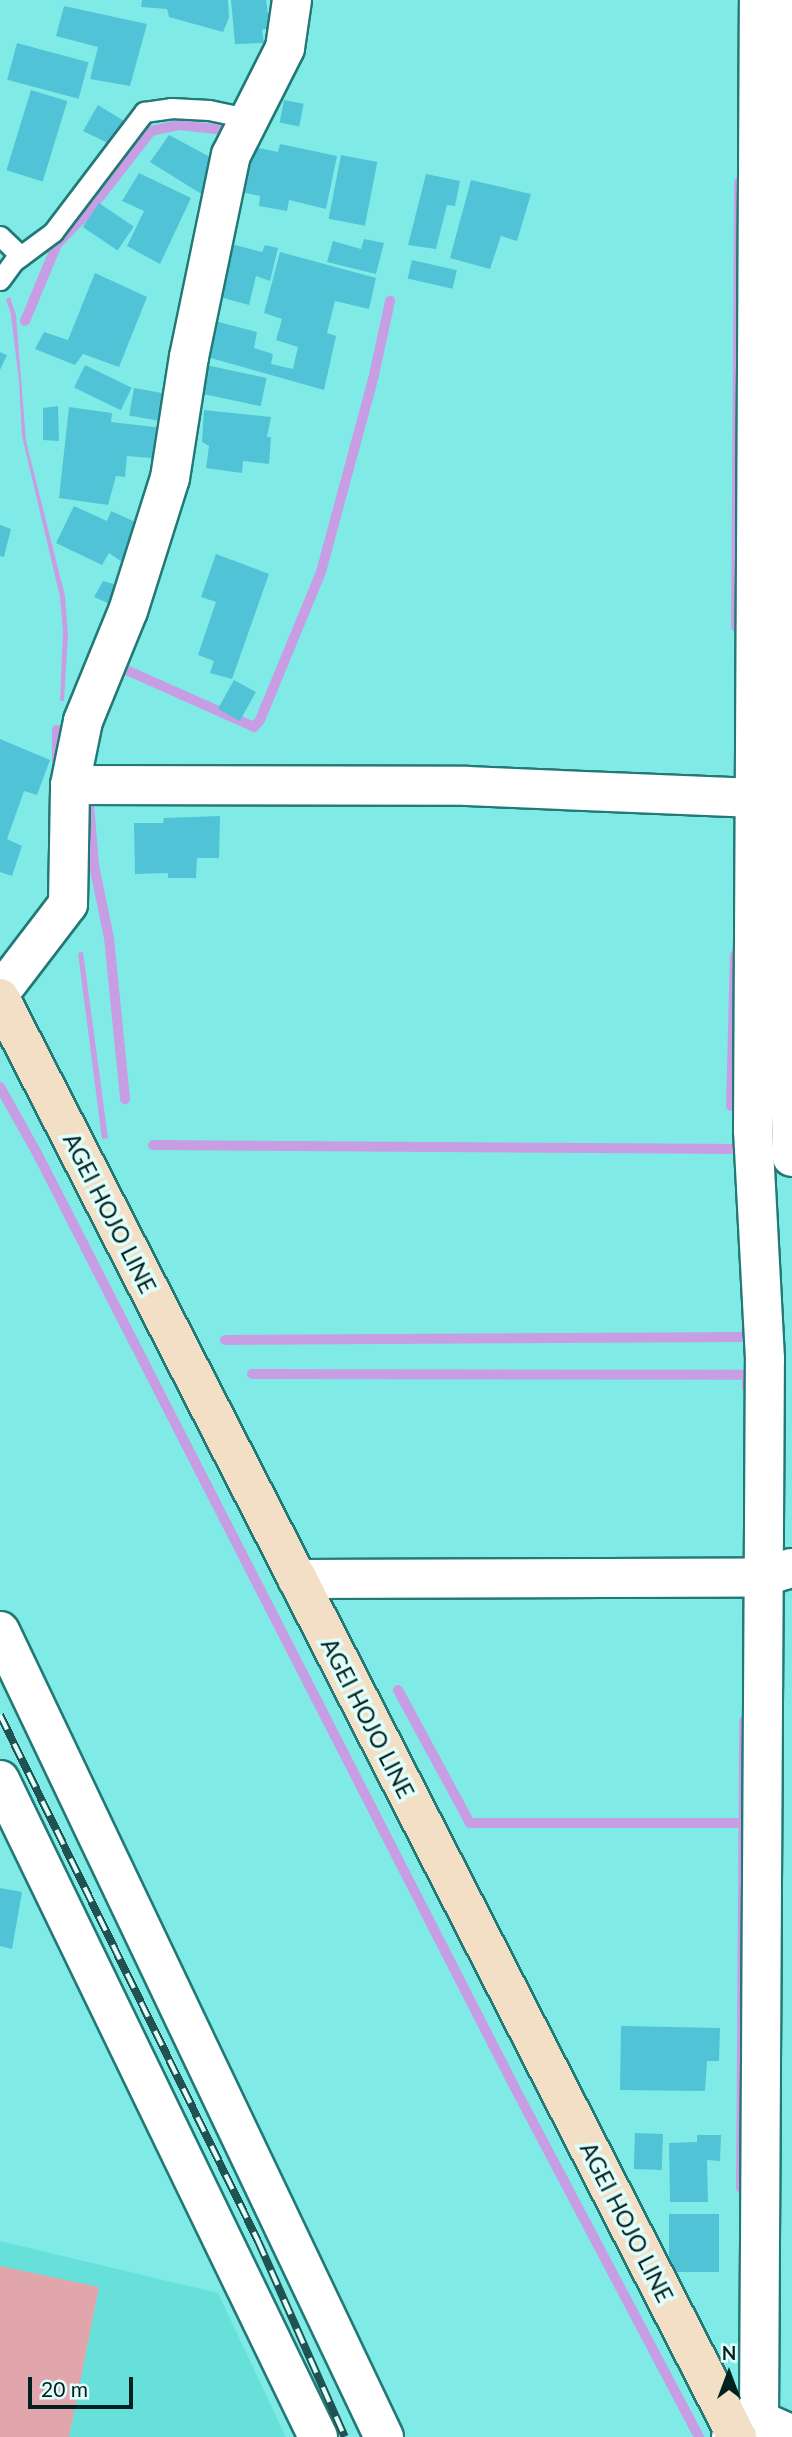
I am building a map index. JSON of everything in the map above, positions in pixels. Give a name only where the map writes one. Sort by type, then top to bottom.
[{"type":"main road","name":"AGEI HOJO LINE","points":[[0,996],[297,1579],[751,2433]]},
{"type":"street","points":[[0,996],[68,904],[70,785],[83,722],[128,611],[170,478],[189,356],[231,155],[285,48],[292,0]]},
{"type":"street","points":[[751,2433],[777,1572],[753,1130],[759,0]]},
{"type":"street","points":[[792,10],[785,770],[792,1157]]},
{"type":"street","points":[[70,785],[467,786],[756,797]]},
{"type":"street","points":[[297,1579],[777,1572]]},
{"type":"street","points":[[0,1631],[384,2437]]},
{"type":"street","points":[[0,1780],[9,1814],[318,2437]]},
{"type":"lane","points":[[0,280],[21,256],[53,232],[144,112],[171,108],[209,110],[248,118]]},
{"type":"lane","points":[[0,236],[21,256]]},
{"type":"shaded area","points":[[10,297],[16,315],[26,441],[65,596],[68,635],[64,701],[60,701],[63,631],[60,597],[22,436],[19,381],[11,315],[6,299]]},
{"type":"shaded area","points":[[83,952],[108,1138],[102,1139],[78,953]]},
{"type":"shaded area","points":[[0,2241],[218,2293],[286,2437],[0,2437]]},
{"type":"shaded area","points":[[0,2266],[99,2287],[69,2437],[0,2437]]},
{"type":"building","points":[[142,0],[228,0],[229,18],[223,32],[169,17],[167,9],[141,7]]},
{"type":"building","points":[[231,0],[266,0],[270,28],[262,30],[264,43],[235,44]]},
{"type":"building","points":[[64,6],[147,24],[130,86],[90,79],[98,47],[56,36]]},
{"type":"building","points":[[17,43],[88,62],[79,99],[7,80]]},
{"type":"building","points":[[31,90],[67,101],[43,181],[6,170]]},
{"type":"building","points":[[284,100],[304,104],[299,126],[280,123]]},
{"type":"building","points":[[98,105],[124,121],[112,145],[83,131]]},
{"type":"building","points":[[169,135],[223,164],[203,195],[150,162]]},
{"type":"building","points":[[280,144],[337,156],[326,209],[289,200],[287,211],[259,206],[260,196],[237,191],[249,146],[278,152]]},
{"type":"building","points":[[341,155],[377,162],[365,226],[329,219]]},
{"type":"building","points":[[139,173],[191,198],[160,264],[127,246],[144,211],[122,201]]},
{"type":"building","points":[[426,174],[460,181],[455,206],[447,205],[436,249],[408,245]]},
{"type":"building","points":[[471,180],[531,194],[517,241],[501,236],[490,269],[450,258]]},
{"type":"building","points":[[99,203],[134,226],[118,251],[83,227]]},
{"type":"building","points":[[364,239],[384,243],[376,274],[327,262],[333,241],[361,249]]},
{"type":"building","points":[[224,242],[262,252],[265,245],[278,248],[270,281],[256,276],[249,305],[209,294]]},
{"type":"building","points":[[280,252],[376,278],[369,309],[335,301],[327,333],[336,336],[324,390],[200,355],[207,319],[257,332],[254,348],[273,354],[271,364],[293,369],[298,347],[276,340],[282,319],[264,313]]},
{"type":"building","points":[[412,260],[457,270],[453,289],[408,279]]},
{"type":"building","points":[[95,273],[147,297],[119,367],[83,354],[75,365],[35,349],[44,332],[68,340]]},
{"type":"building","points":[[0,352],[7,355],[0,370]]},
{"type":"building","points":[[85,365],[132,388],[121,410],[74,387]]},
{"type":"building","points":[[206,365],[267,378],[261,406],[200,393]]},
{"type":"building","points":[[134,388],[173,395],[169,423],[129,416]]},
{"type":"building","points":[[58,406],[59,441],[43,440],[43,408]]},
{"type":"building","points":[[69,407],[112,413],[111,422],[163,428],[163,459],[127,456],[125,477],[116,476],[108,505],[59,498]]},
{"type":"building","points":[[204,410],[271,417],[267,437],[271,437],[269,464],[243,461],[242,473],[206,468],[209,446],[202,442]]},
{"type":"building","points":[[74,506],[107,521],[111,511],[142,525],[125,564],[109,553],[102,565],[56,543]]},
{"type":"building","points":[[0,525],[11,529],[4,557],[0,556]]},
{"type":"building","points":[[216,554],[269,574],[232,679],[210,673],[214,661],[198,655],[216,602],[201,597]]},
{"type":"building","points":[[103,581],[125,587],[117,607],[94,597]]},
{"type":"building","points":[[234,680],[256,692],[240,721],[218,709]]},
{"type":"building","points":[[0,739],[50,760],[37,795],[24,791],[7,839],[22,846],[12,876],[0,872]]},
{"type":"building","points":[[220,816],[219,858],[197,858],[196,878],[168,878],[168,873],[135,874],[134,823],[163,823],[164,818]]},
{"type":"building","points":[[0,1888],[22,1892],[12,1949],[0,1946]]},
{"type":"building","points":[[621,2026],[720,2028],[719,2061],[707,2061],[705,2091],[620,2090]]},
{"type":"building","points":[[635,2133],[663,2134],[662,2170],[634,2169]]},
{"type":"building","points":[[697,2135],[721,2135],[720,2161],[707,2160],[708,2202],[670,2202],[669,2143],[697,2142]]},
{"type":"building","points":[[669,2214],[719,2214],[719,2272],[669,2272]]},
{"type":"waterway","points":[[25,321],[57,244],[88,212],[151,131],[179,125],[225,130]]},
{"type":"waterway","points":[[736,627],[739,182]]},
{"type":"waterway","points":[[116,678],[124,669],[254,727],[260,720],[321,572],[374,375],[390,301]]},
{"type":"waterway","points":[[57,730],[57,763]]},
{"type":"waterway","points":[[89,804],[94,865],[109,938],[125,1099]]},
{"type":"waterway","points":[[731,1106],[735,955]]},
{"type":"waterway","points":[[0,1087],[38,1155],[515,2088],[699,2437]]},
{"type":"waterway","points":[[153,1145],[745,1151]]},
{"type":"waterway","points":[[225,1340],[747,1337],[747,1325]]},
{"type":"waterway","points":[[252,1374],[747,1375],[747,1387]]},
{"type":"waterway","points":[[398,1690],[470,1823],[742,1823]]},
{"type":"waterway","points":[[741,2188],[744,1721]]},
{"type":"railway","points":[[0,1715],[258,2241],[345,2437]]}]
